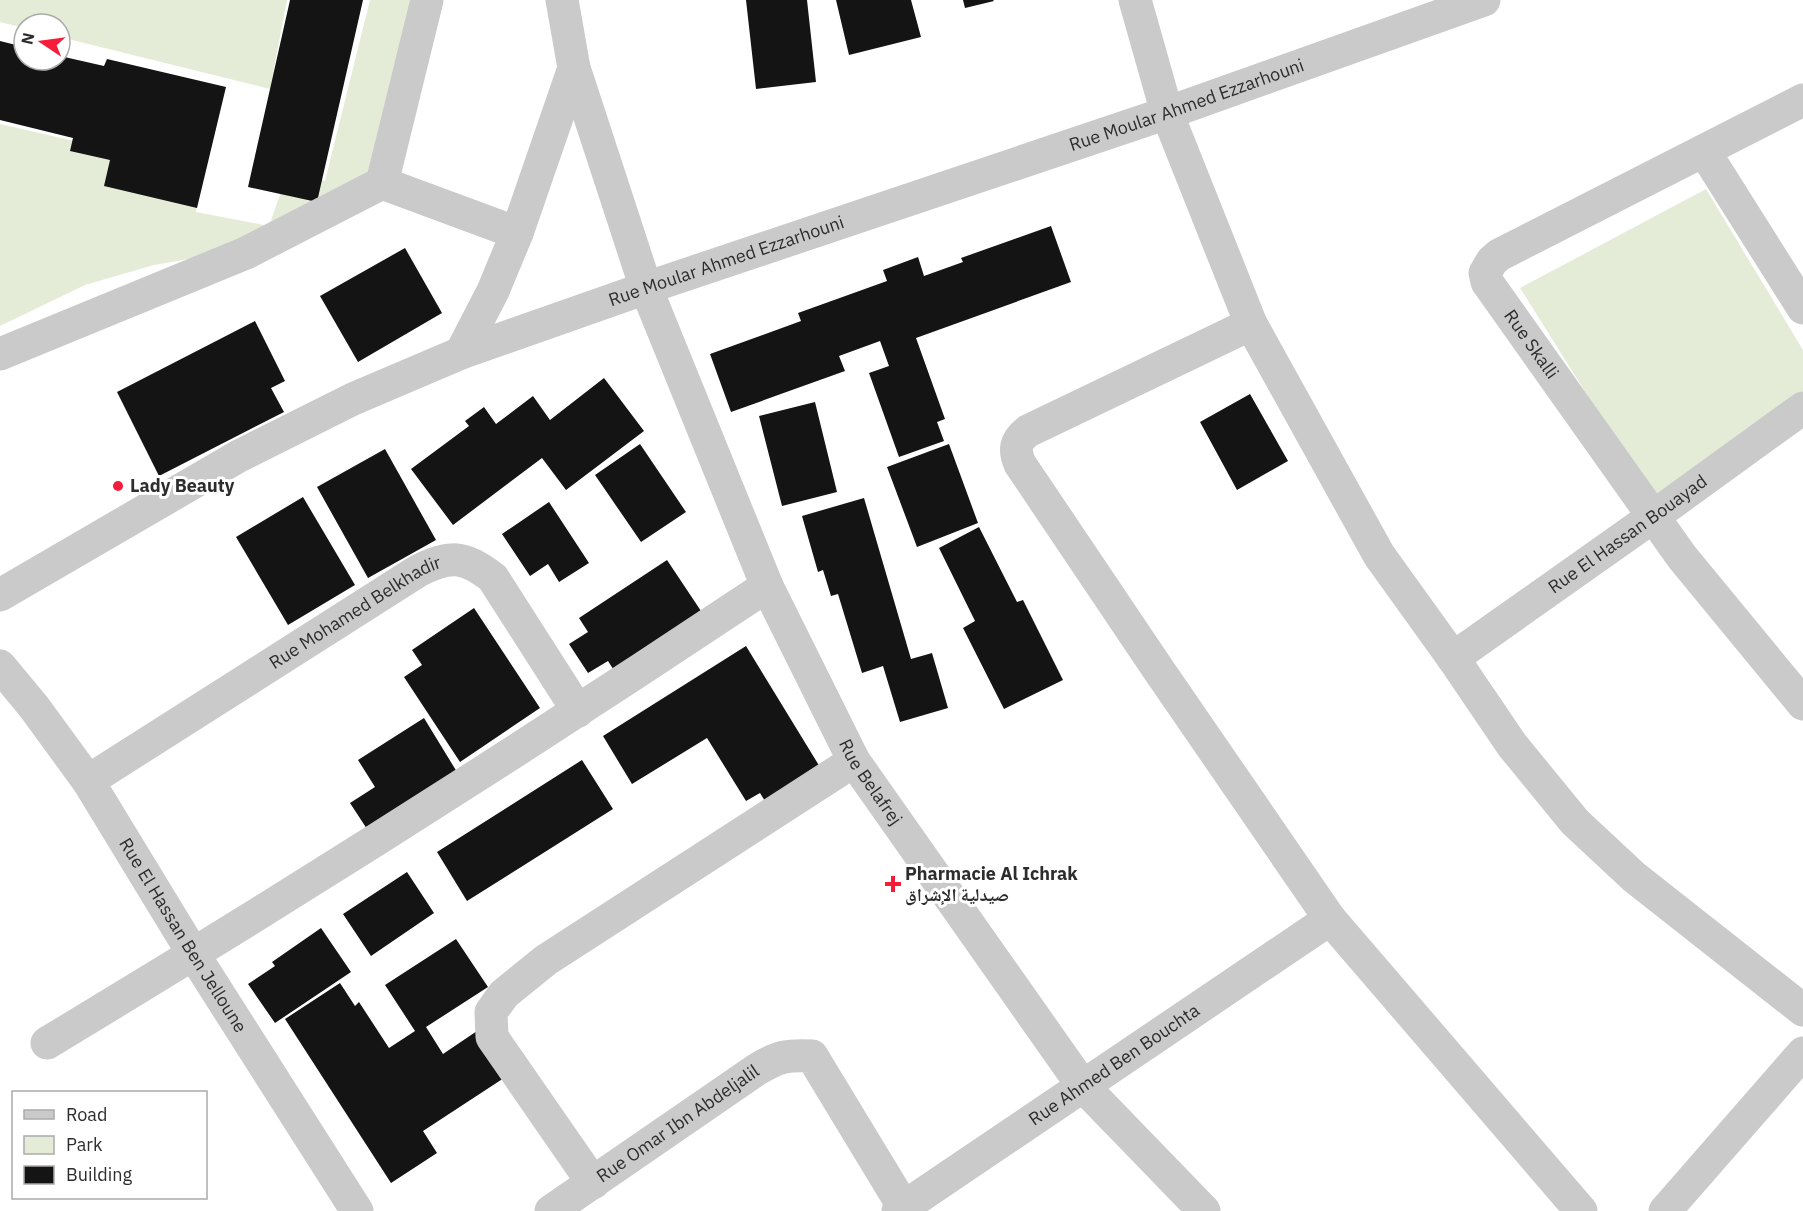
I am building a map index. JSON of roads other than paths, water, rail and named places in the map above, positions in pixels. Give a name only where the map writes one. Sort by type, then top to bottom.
[{"type":"street","points":[[382,183],[427,0]]},
{"type":"street","name":"Rue Belafrej","points":[[562,0],[574,68],[646,288],[767,586],[854,761],[1082,1085],[1204,1211]]},
{"type":"street","points":[[1135,0],[1167,113],[1251,324],[1379,555],[1512,745],[1575,822],[1634,877],[1803,1010]]},
{"type":"street","name":"Rue Moular Ahmed Ezzarhouni","points":[[0,595],[239,456],[353,399],[462,353],[646,288],[1167,113],[1484,0]]},
{"type":"street","points":[[462,353],[493,291],[517,233],[574,68]]},
{"type":"street","name":"Rue Skalli","points":[[1803,100],[1499,255],[1491,261],[1485,273],[1487,282],[1682,557],[1803,704]]},
{"type":"street","points":[[1704,151],[1803,308]]},
{"type":"street","points":[[0,354],[246,253],[382,183],[517,233]]},
{"type":"street","points":[[1251,324],[1028,431],[1015,446],[1016,455],[1138,640],[1330,919],[1581,1211]]},
{"type":"street","name":"Rue El Hassan Bouayad","points":[[1453,658],[1803,408]]},
{"type":"street","name":"Rue Mohamed Belkhadir","points":[[88,781],[418,571],[442,561],[458,560],[477,565],[493,578],[578,711]]},
{"type":"street","points":[[47,1043],[194,955],[578,711],[767,586]]},
{"type":"street","name":"Rue El Hassan Ben Jelloune","points":[[0,666],[34,707],[88,781],[194,955],[357,1211]]},
{"type":"street","points":[[593,1183],[492,1037],[491,1012],[504,994],[546,960],[854,761]]},
{"type":"street","name":"Rue Ahmed Ben Bouchta","points":[[903,1210],[1082,1085],[1330,919]]},
{"type":"street","points":[[1665,1211],[1803,1053]]},
{"type":"street","name":"Rue Omar Ibn Abdeljalil","points":[[551,1211],[773,1060],[789,1055],[812,1056],[903,1210]]},
{"type":"place","name":"Lady Beauty","points":[[118,486]]},
{"type":"place","name":"Pharmacie Al Ichrak صيدلية الإشراق","points":[[893,884]]}]
